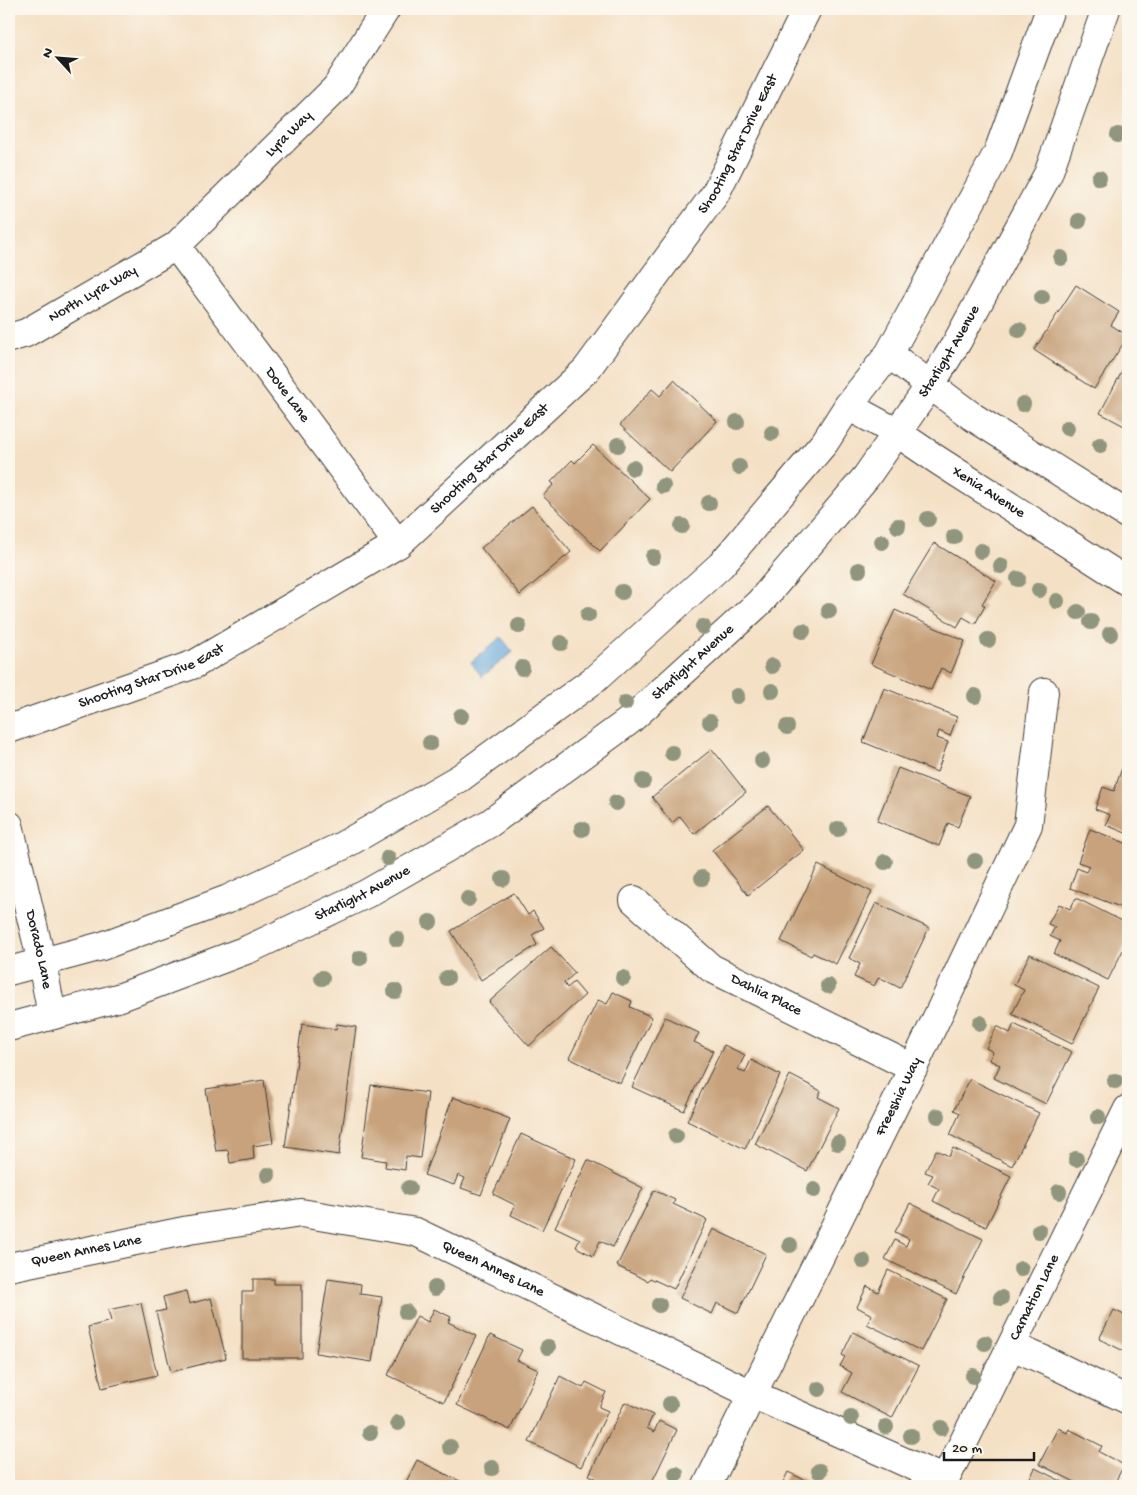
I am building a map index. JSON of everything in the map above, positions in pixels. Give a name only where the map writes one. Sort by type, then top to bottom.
[{"type":"street","name":"Lyra Way","points":[[176,246],[336,88],[386,9]]},
{"type":"street","name":"Shooting Star Drive East","points":[[9,729],[195,664],[398,544],[586,370],[715,194],[807,9]]},
{"type":"street","points":[[9,972],[102,946],[228,899],[342,846],[460,778],[595,679],[721,565],[825,442],[848,406],[889,354],[998,152],[1050,9]]},
{"type":"street","name":"Starlight Avenue","points":[[9,1027],[121,997],[249,949],[366,894],[490,823],[629,721],[760,602],[866,476],[932,384],[957,342],[1048,174],[1106,9]]},
{"type":"street","name":"North Lyra Way","points":[[9,338],[26,332],[176,246]]},
{"type":"street","name":"Dove Lane","points":[[176,246],[398,544]]},
{"type":"street","points":[[889,354],[932,384],[973,417],[1128,515]]},
{"type":"street","name":"Xenia Avenue","points":[[848,406],[896,432],[1128,582]]},
{"type":"street","name":"Freeshia Way","points":[[707,1486],[913,1068],[1028,825],[1044,692]]},
{"type":"street","name":"Dorado Lane","points":[[9,825],[42,963],[52,1015]]},
{"type":"street","name":"Dahlia Place","points":[[634,900],[711,968],[913,1068]]},
{"type":"street","name":"Carnation Lane","points":[[943,1483],[1128,1109]]},
{"type":"street","name":"Queen Annes Lane","points":[[9,1267],[189,1230],[302,1213],[416,1232],[752,1394],[943,1483]]},
{"type":"street","points":[[1012,1346],[1128,1400]]},
{"type":"water","points":[[501,637],[513,652],[482,677],[471,662]]},
{"type":"building","points":[[1076,285],[1119,312],[1111,325],[1128,336],[1094,389],[1034,350]]},
{"type":"building","points":[[1128,360],[1128,428],[1100,413]]},
{"type":"building","points":[[674,380],[717,421],[670,472],[620,425],[652,389],[660,396]]},
{"type":"building","points":[[593,445],[650,499],[600,551],[543,496],[554,484],[551,482],[572,460],[575,463]]},
{"type":"building","points":[[532,506],[571,552],[520,595],[481,548]]},
{"type":"building","points":[[934,543],[996,581],[982,604],[985,606],[975,624],[963,617],[957,627],[903,594]]},
{"type":"building","points":[[895,610],[965,641],[951,673],[941,668],[931,690],[871,664]]},
{"type":"building","points":[[884,688],[957,717],[950,736],[939,731],[937,738],[948,742],[937,772],[863,742]]},
{"type":"building","points":[[712,749],[746,792],[694,834],[680,816],[672,823],[652,797]]},
{"type":"building","points":[[898,768],[970,796],[958,827],[948,823],[939,846],[877,821]]},
{"type":"building","points":[[1122,768],[1128,771],[1128,834],[1106,825],[1110,815],[1095,809],[1103,787],[1114,791]]},
{"type":"building","points":[[768,806],[804,850],[748,895],[712,850]]},
{"type":"building","points":[[1090,829],[1128,844],[1128,910],[1070,888],[1077,868],[1086,872],[1089,866],[1078,862]]},
{"type":"building","points":[[818,865],[872,892],[836,964],[813,953],[811,956],[781,941]]},
{"type":"building","points":[[514,893],[528,915],[533,911],[544,928],[532,935],[537,945],[481,980],[451,931]]},
{"type":"building","points":[[1076,898],[1128,924],[1128,940],[1108,980],[1054,954],[1060,941],[1050,936],[1055,927],[1048,924],[1059,904],[1070,909]]},
{"type":"building","points":[[876,903],[929,928],[900,988],[879,977],[874,986],[854,977],[860,964],[849,958]]},
{"type":"building","points":[[551,947],[575,973],[564,983],[567,988],[574,982],[585,995],[529,1046],[489,1002]]},
{"type":"building","points":[[1030,954],[1099,988],[1072,1044],[1012,1014],[1024,990],[1014,985]]},
{"type":"building","points":[[613,992],[632,1001],[630,1007],[652,1017],[620,1083],[569,1058],[598,1000],[607,1004]]},
{"type":"building","points":[[665,1017],[699,1033],[694,1042],[713,1051],[684,1111],[632,1087]]},
{"type":"building","points":[[302,1024],[336,1029],[337,1024],[356,1027],[339,1155],[285,1147]]},
{"type":"building","points":[[1014,1024],[1072,1052],[1046,1104],[994,1078],[1000,1065],[989,1060],[993,1052],[986,1048],[997,1026],[1010,1033]]},
{"type":"building","points":[[724,1045],[745,1055],[738,1069],[745,1073],[751,1060],[780,1075],[745,1149],[687,1121]]},
{"type":"building","points":[[790,1075],[821,1091],[818,1097],[839,1108],[807,1171],[755,1144]]},
{"type":"building","points":[[970,1079],[1039,1113],[1012,1166],[950,1135],[960,1113],[954,1110]]},
{"type":"building","points":[[264,1080],[273,1143],[253,1146],[254,1159],[230,1163],[228,1150],[216,1151],[206,1089]]},
{"type":"building","points":[[371,1085],[428,1093],[420,1158],[406,1156],[405,1170],[385,1167],[386,1161],[361,1157]]},
{"type":"building","points":[[453,1097],[510,1119],[481,1195],[461,1188],[465,1178],[458,1175],[454,1185],[424,1175]]},
{"type":"building","points":[[521,1134],[576,1159],[542,1230],[511,1215],[515,1205],[493,1194]]},
{"type":"building","points":[[953,1148],[1011,1176],[986,1227],[933,1201],[939,1189],[928,1183],[933,1175],[925,1172],[936,1150],[949,1156]]},
{"type":"building","points":[[588,1160],[643,1188],[613,1247],[600,1241],[593,1256],[576,1247],[580,1239],[555,1227]]},
{"type":"building","points":[[654,1190],[675,1200],[673,1204],[707,1220],[674,1289],[650,1278],[648,1281],[617,1266]]},
{"type":"building","points":[[910,1203],[983,1239],[956,1294],[885,1259],[895,1240],[906,1246],[909,1239],[895,1232]]},
{"type":"building","points":[[713,1229],[766,1254],[738,1313],[717,1303],[712,1314],[680,1298]]},
{"type":"building","points":[[888,1270],[947,1299],[921,1351],[867,1324],[872,1315],[857,1307],[867,1286],[878,1292]]},
{"type":"building","points":[[253,1279],[274,1279],[274,1284],[302,1284],[302,1358],[242,1358],[242,1292],[253,1292]]},
{"type":"building","points":[[328,1279],[361,1284],[360,1294],[382,1297],[372,1362],[316,1353]]},
{"type":"building","points":[[186,1291],[189,1304],[211,1298],[226,1358],[171,1372],[156,1312],[166,1310],[163,1297]]},
{"type":"building","points":[[141,1303],[157,1375],[102,1388],[88,1327],[111,1321],[108,1310]]},
{"type":"building","points":[[434,1309],[451,1317],[448,1322],[476,1336],[444,1402],[388,1375],[417,1316],[428,1322]]},
{"type":"building","points":[[1114,1310],[1128,1317],[1128,1353],[1099,1339]]},
{"type":"building","points":[[853,1332],[919,1366],[892,1418],[842,1392],[852,1373],[840,1366],[845,1357],[842,1355]]},
{"type":"building","points":[[490,1335],[522,1350],[517,1360],[538,1370],[510,1430],[457,1405]]},
{"type":"building","points":[[560,1376],[583,1388],[586,1382],[606,1392],[599,1407],[608,1411],[581,1467],[529,1442]]},
{"type":"building","points":[[625,1402],[653,1415],[647,1428],[654,1432],[659,1421],[677,1430],[650,1486],[612,1486],[589,1475]]},
{"type":"building","points":[[1058,1428],[1067,1433],[1069,1429],[1102,1446],[1099,1452],[1124,1465],[1113,1486],[1083,1486],[1039,1464]]},
{"type":"building","points":[[417,1460],[470,1486],[404,1486]]},
{"type":"building","points":[[1035,1468],[1069,1485],[1069,1486],[1026,1486]]},
{"type":"building","points":[[788,1472],[817,1486],[781,1486]]},
{"type":"building","points":[[370,1481],[380,1486],[368,1486]]}]
